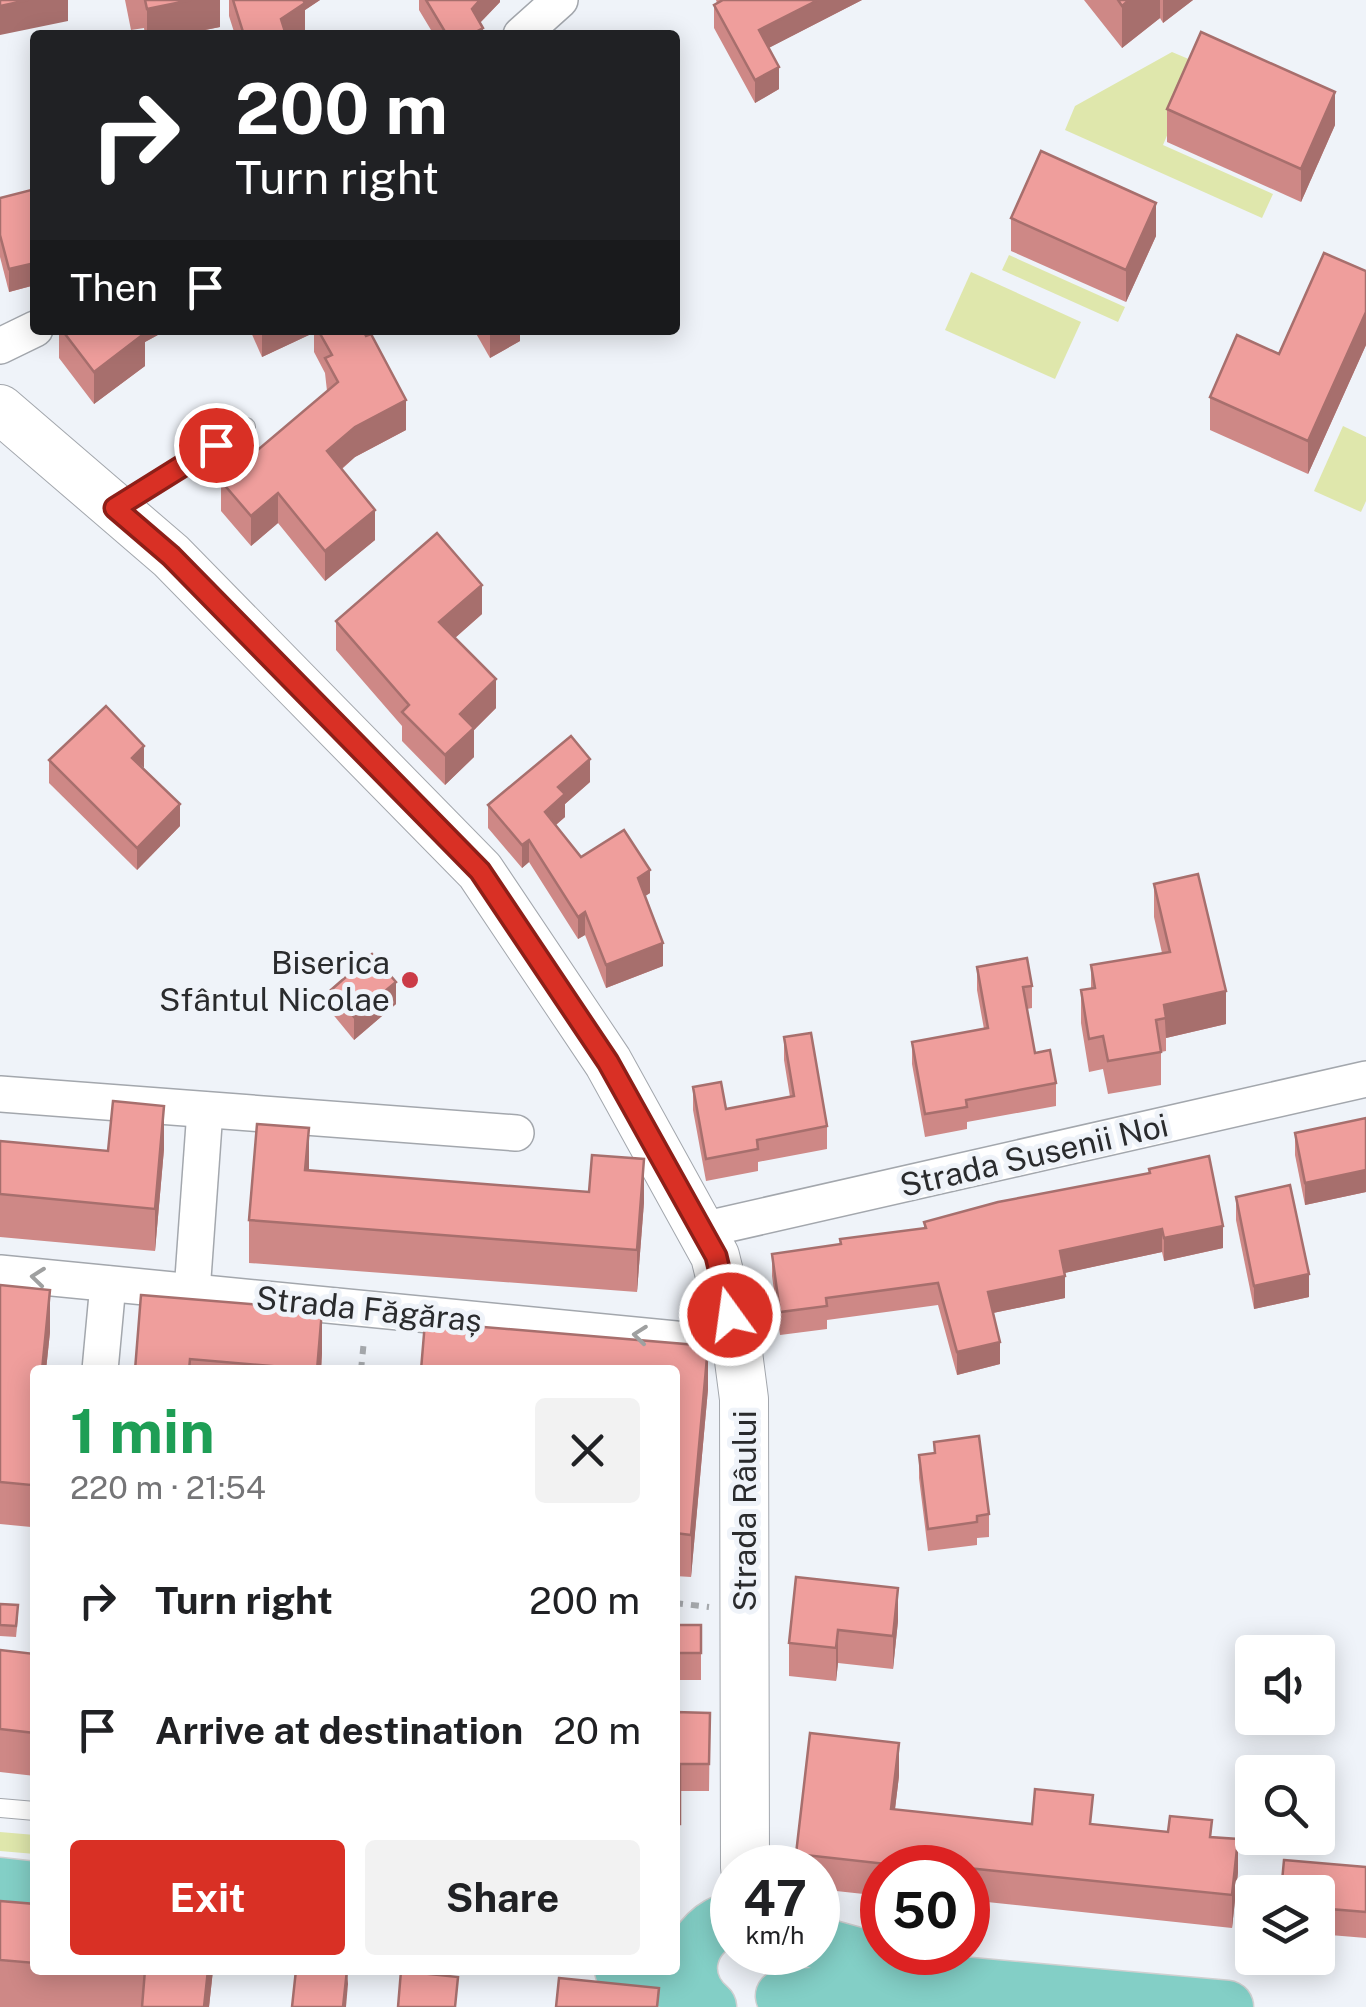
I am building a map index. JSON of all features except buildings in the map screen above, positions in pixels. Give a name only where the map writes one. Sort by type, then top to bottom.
[{"type":"main road","name":"Strada Râului","points":[[0,409],[171,556],[480,871],[608,1062],[716,1256],[737,1345],[744,1399],[745,1845]]},
{"type":"main road","points":[[0,1884],[30,1887]]},
{"type":"main road","points":[[702,1998],[690,1973],[691,1957],[705,1925]]},
{"type":"main road","points":[[840,1949],[969,1984]]},
{"type":"main road","points":[[635,1975],[702,1998]]},
{"type":"main road","points":[[780,1985],[969,1984],[1228,2007]]},
{"type":"street","points":[[527,30],[560,0]]},
{"type":"street","points":[[0,346],[30,331]]},
{"type":"street","name":"Strada Susenii Noi","points":[[702,1230],[1366,1080]]},
{"type":"street","points":[[0,1094],[516,1133]]},
{"type":"street","points":[[192,1292],[205,1110]]},
{"type":"street","name":"Strada Făgăraș","points":[[0,1273],[737,1345]]},
{"type":"street","points":[[100,1365],[108,1284]]},
{"type":"lane","points":[[115,508],[246,427]]},
{"type":"lane","points":[[0,1808],[30,1811]]},
{"type":"path","points":[[361,1365],[364,1339]]},
{"type":"path","points":[[680,1604],[718,1608]]},
{"type":"green space","points":[[1172,52],[1198,63],[1163,145],[1273,194],[1262,218],[1065,130],[1075,106]]},
{"type":"green space","points":[[1009,255],[1125,307],[1118,322],[1002,270]]},
{"type":"green space","points":[[971,272],[1081,322],[1055,379],[945,330]]},
{"type":"green space","points":[[1343,426],[1366,437],[1366,501],[1361,512],[1314,491]]},
{"type":"green space","points":[[0,1832],[30,1835],[30,1854],[0,1851]]},
{"type":"place","name":"Biserica Sfântul Nicolae","points":[[410,980]]},
{"type":"route","points":[[216,445],[115,508],[171,556],[480,871],[608,1062],[716,1256],[730,1315]]}]
